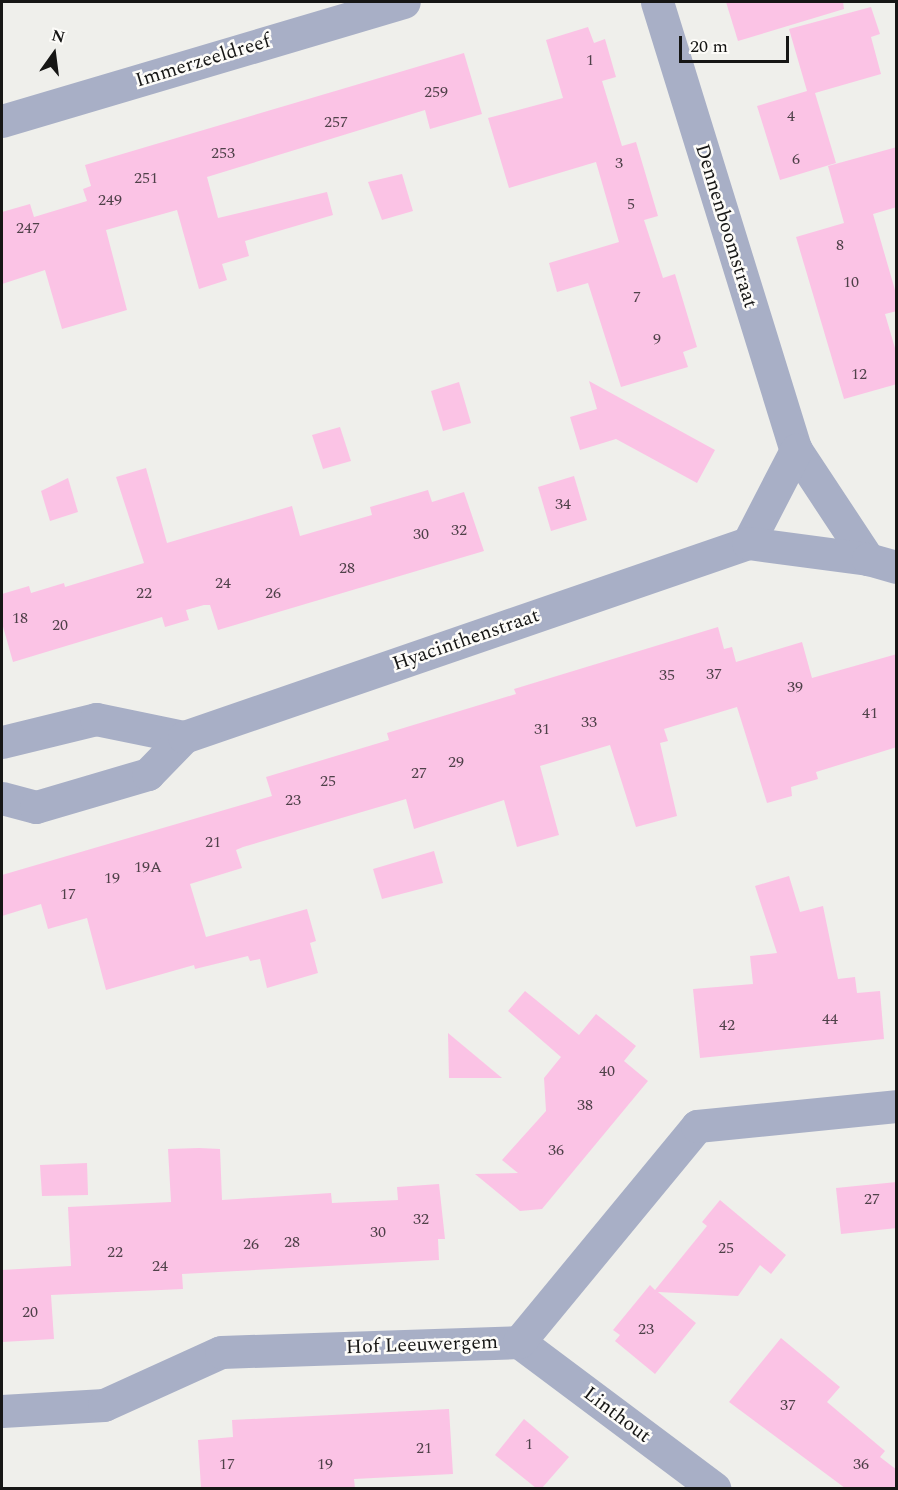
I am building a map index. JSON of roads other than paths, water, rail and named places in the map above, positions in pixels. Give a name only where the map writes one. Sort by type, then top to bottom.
[{"type":"street","name":"Immerzeeldreef","points":[[2,121],[404,2]]},
{"type":"street","name":"Dennenboomstraat","points":[[657,2],[796,450]]},
{"type":"street","points":[[747,543],[796,450]]},
{"type":"street","name":"Hyacinthenstraat","points":[[796,450],[882,563]]},
{"type":"street","name":"Hyacinthenstraat","points":[[2,798],[36,807],[148,774],[184,737],[747,543],[882,563]]},
{"type":"street","points":[[2,742],[96,719],[184,737]]},
{"type":"street","name":"Hof Leeuwergem","points":[[2,1411],[104,1405],[221,1352],[519,1342],[697,1126],[897,1106]]},
{"type":"street","name":"Linthout","points":[[519,1342],[714,1488]]}]
